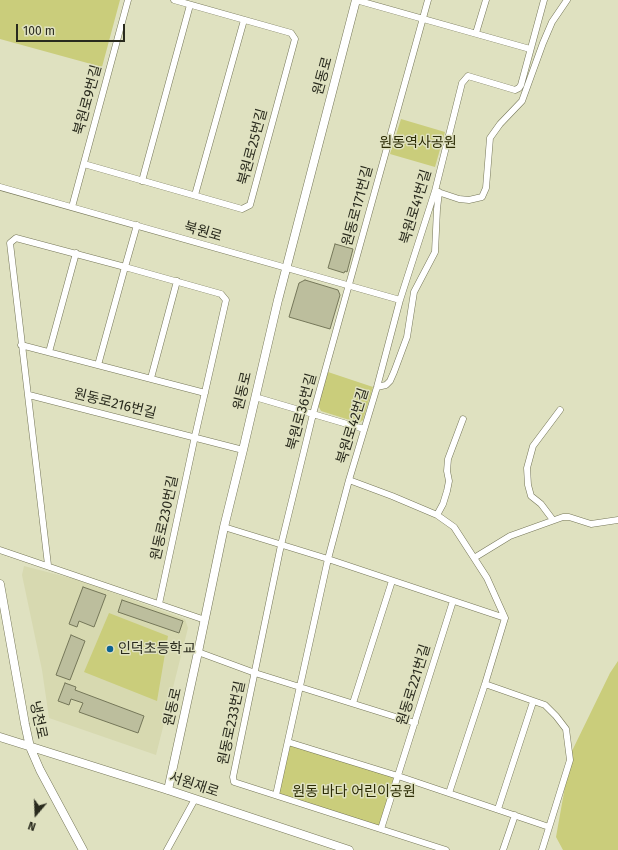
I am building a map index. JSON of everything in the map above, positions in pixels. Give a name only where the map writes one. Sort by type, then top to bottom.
[{"type":"street","name":"북원로9번길","points":[[72,207],[128,0]]},
{"type":"street","points":[[174,0],[244,20],[196,195]]},
{"type":"street","points":[[356,0],[530,49]]},
{"type":"street","name":"원동로","points":[[168,790],[224,527],[286,268],[356,0]]},
{"type":"street","name":"원동로171번길","points":[[349,285],[428,0]]},
{"type":"street","points":[[476,33],[486,0]]},
{"type":"street","name":"북원로41번길","points":[[400,300],[437,192],[462,83],[468,76],[515,90],[519,88],[544,0]]},
{"type":"street","points":[[377,387],[386,386],[394,372],[407,337],[414,292],[435,252],[437,192],[459,199],[469,200],[482,197],[486,188],[490,138],[500,124],[522,101],[552,22],[568,0]]},
{"type":"street","points":[[142,181],[190,5]]},
{"type":"street","name":"북원로25번길","points":[[84,164],[242,209],[250,205],[295,39],[292,33],[244,20]]},
{"type":"street","name":"북원로","points":[[0,187],[400,300]]},
{"type":"street","points":[[98,365],[137,225]]},
{"type":"street","points":[[48,565],[10,243],[16,238],[76,253],[221,294],[226,300],[195,437]]},
{"type":"street","points":[[49,352],[76,253]]},
{"type":"street","points":[[151,378],[177,281]]},
{"type":"street","name":"북원로36번길","points":[[281,545],[313,414],[349,285]]},
{"type":"street","name":"북원로42번길","points":[[328,559],[400,300]]},
{"type":"street","points":[[21,345],[205,393]]},
{"type":"street","name":"원동로216번길","points":[[29,395],[243,450]]},
{"type":"street","points":[[255,397],[364,429]]},
{"type":"street","points":[[553,520],[541,504],[531,496],[528,485],[527,468],[533,446],[560,410]]},
{"type":"street","points":[[437,515],[443,504],[449,481],[447,471],[448,459],[463,419]]},
{"type":"street","name":"원동로230번길","points":[[159,604],[195,437]]},
{"type":"street","points":[[349,480],[437,515],[454,527],[487,578],[505,618],[449,793]]},
{"type":"street","points":[[474,558],[510,536],[563,517],[569,517],[591,524],[618,520]]},
{"type":"street","points":[[224,527],[328,559],[505,618]]},
{"type":"street","points":[[255,673],[281,545]]},
{"type":"street","points":[[0,550],[48,565],[205,620]]},
{"type":"street","points":[[276,795],[328,559]]},
{"type":"street","points":[[353,703],[392,581]]},
{"type":"street","name":"냉천로","points":[[0,584],[30,748],[40,770],[83,850]]},
{"type":"street","name":"원동로221번길","points":[[381,829],[453,601]]},
{"type":"street","name":"원동로233번길","points":[[198,652],[255,673],[415,723]]},
{"type":"street","name":"원동로233번길","points":[[255,673],[233,778],[234,782],[446,850]]},
{"type":"street","points":[[485,684],[544,705],[556,716],[566,729],[570,760],[542,850]]},
{"type":"street","points":[[498,809],[533,702]]},
{"type":"street","name":"서원재로","points":[[0,737],[30,748],[168,790],[349,850]]},
{"type":"street","points":[[288,742],[398,776],[549,827]]},
{"type":"street","points":[[167,850],[195,799]]},
{"type":"street","points":[[503,850],[515,815]]},
{"type":"shaded area","name":"인덕초등학교","points":[[24,566],[78,580],[185,619],[188,628],[156,755],[49,718],[42,670],[22,575]]},
{"type":"green space","points":[[0,0],[120,0],[102,67],[0,39]]},
{"type":"green space","name":"원동역사공원","points":[[401,119],[445,132],[435,167],[390,154]]},
{"type":"green space","points":[[328,372],[373,387],[363,420],[359,423],[321,411],[318,405]]},
{"type":"green space","points":[[109,613],[168,636],[157,701],[84,672]]},
{"type":"green space","points":[[618,661],[618,850],[563,850],[556,837],[571,753],[610,673]]},
{"type":"green space","name":"원동 바다 어린이공원","points":[[288,742],[398,776],[381,829],[276,795]]},
{"type":"building","points":[[335,244],[353,249],[347,272],[345,271],[344,273],[328,268]]},
{"type":"building","points":[[305,280],[338,290],[340,295],[330,329],[289,317],[299,283]]},
{"type":"building","points":[[83,587],[106,595],[94,627],[79,621],[77,627],[69,624]]},
{"type":"building","points":[[122,600],[183,621],[179,633],[118,612]]},
{"type":"building","points":[[71,635],[85,641],[70,680],[56,675]]},
{"type":"building","points":[[65,683],[76,687],[75,690],[144,716],[138,733],[79,712],[83,703],[71,699],[69,705],[58,701]]},
{"type":"place","name":"인덕초등학교","points":[[110,649]]}]
